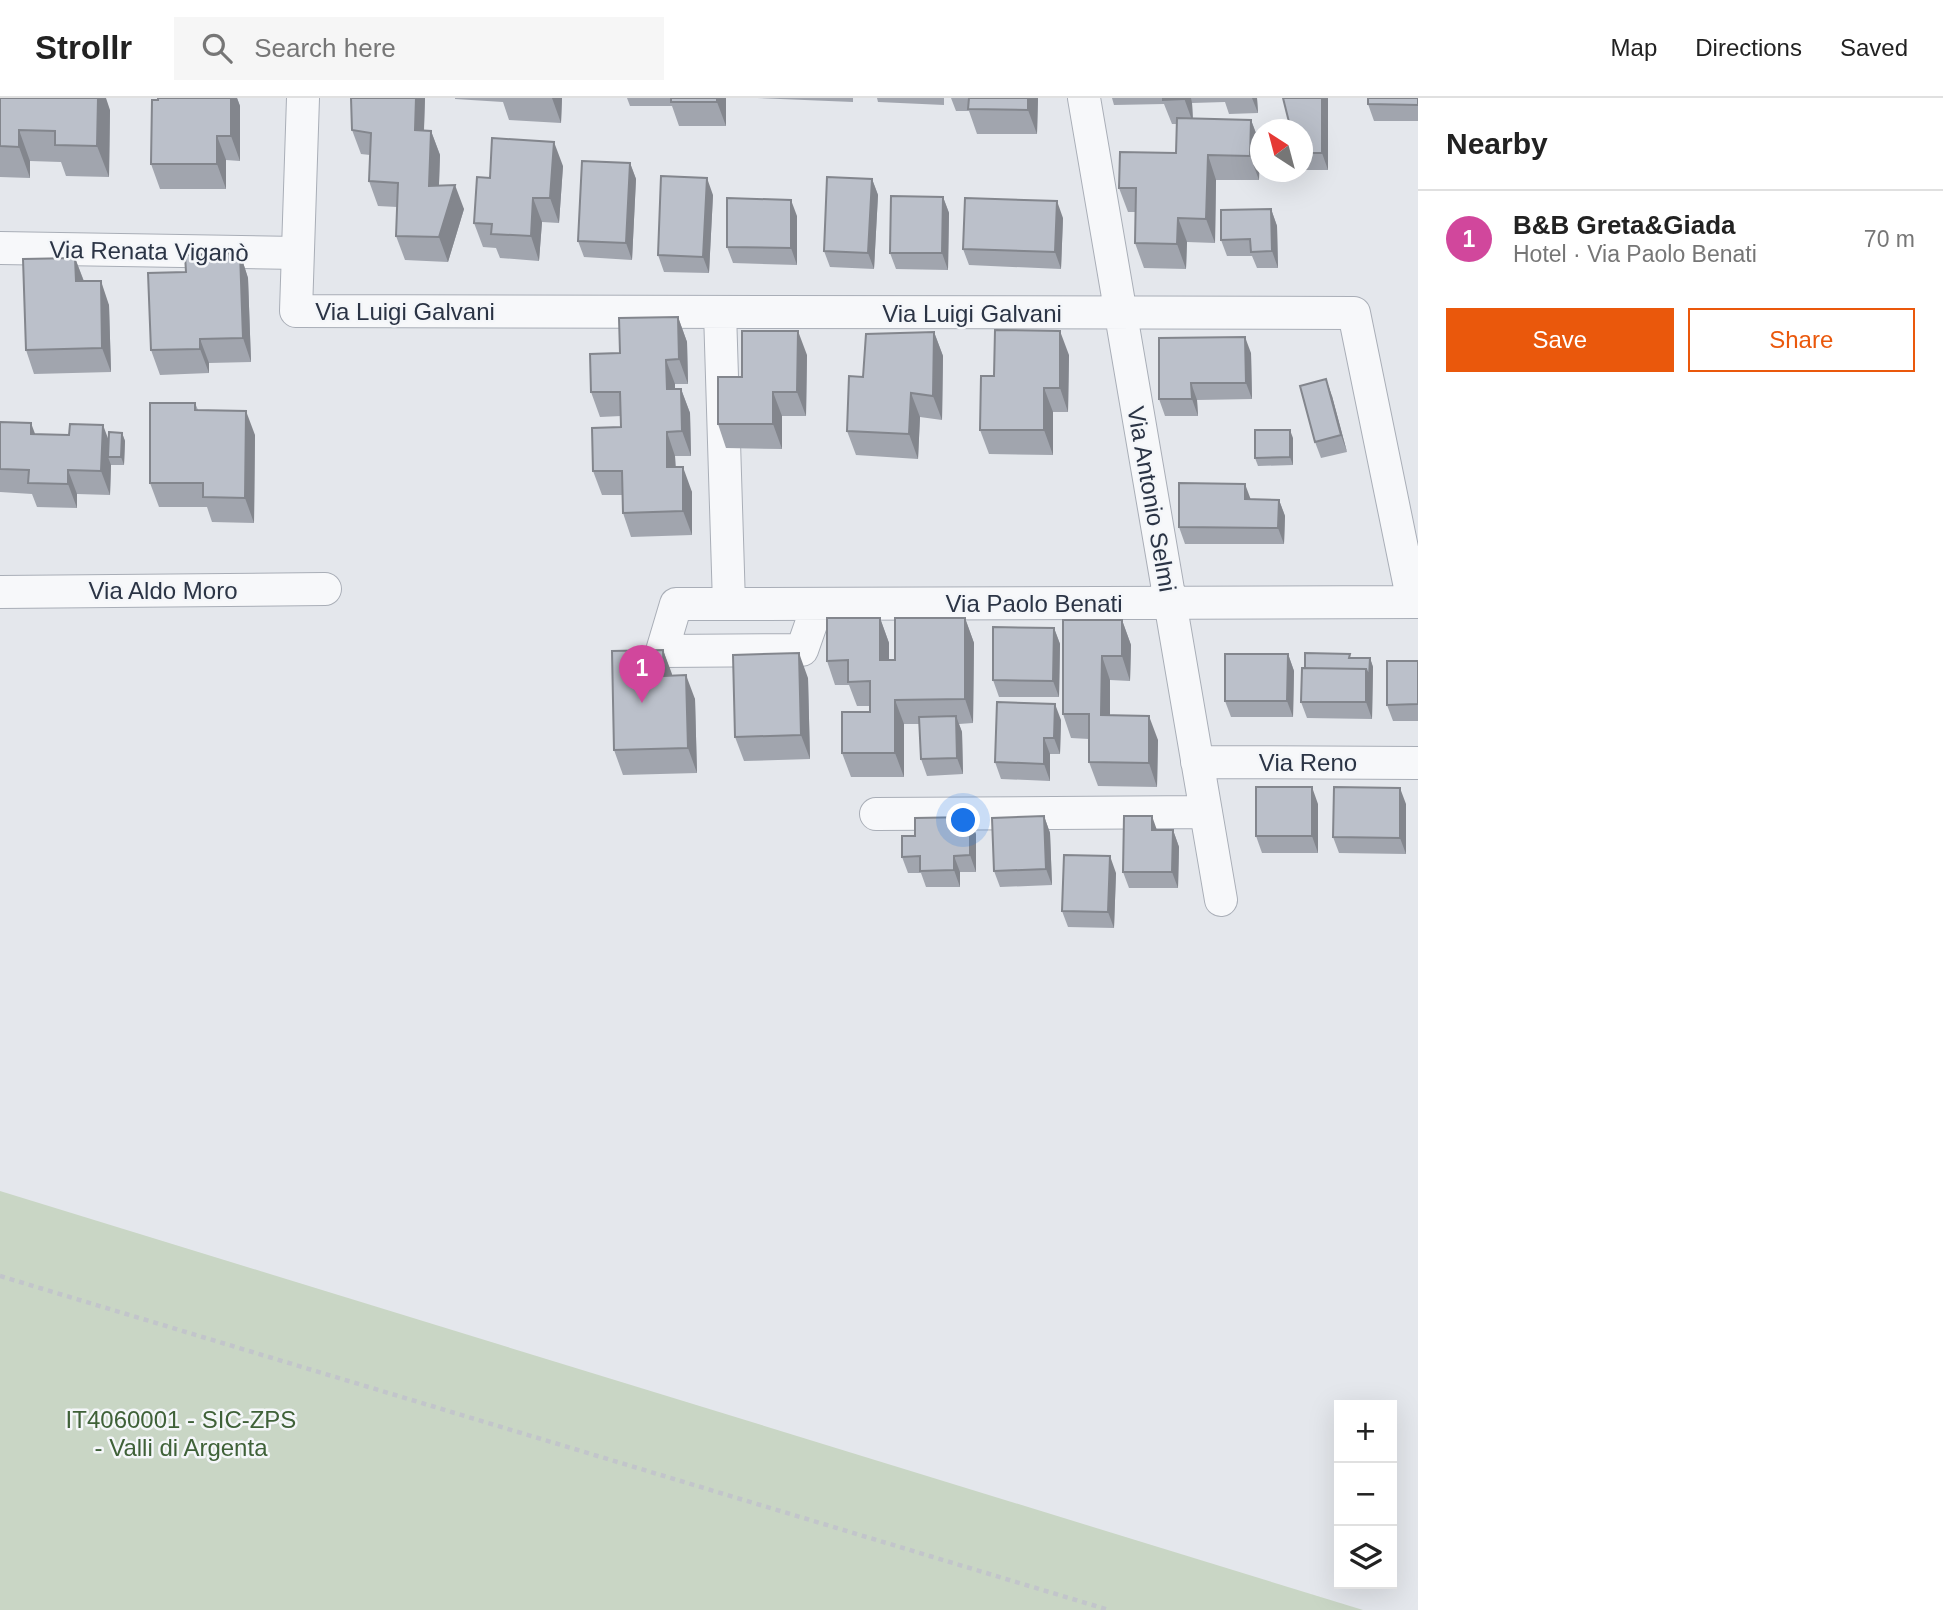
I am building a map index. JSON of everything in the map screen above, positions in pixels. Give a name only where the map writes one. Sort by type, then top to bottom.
[{"type":"street","points":[[297,253],[303,98]]},
{"type":"street","name":"Via Antonio Selmi","points":[[1084,98],[1221,900]]},
{"type":"street","name":"Via Renata Viganò","points":[[0,248],[297,253]]},
{"type":"street","name":"Via Luigi Galvani","points":[[297,253],[296,311],[1354,313],[1416,602]]},
{"type":"street","points":[[720,312],[729,604]]},
{"type":"street","name":"Via Aldo Moro","points":[[0,592],[325,589]]},
{"type":"street","name":"Via Paolo Benati","points":[[818,604],[802,650],[662,651],[676,604],[1416,602]]},
{"type":"street","name":"Via Reno","points":[[1198,762],[1418,763]]},
{"type":"street","points":[[876,814],[1206,811]]},
{"type":"path","points":[[0,1276],[1109,1610]]},
{"type":"green space","name":"IT4060001 - SIC-ZPS - Valli di Argenta","points":[[0,1191],[1363,1610],[0,1610]]},
{"type":"building","points":[[0,98],[98,98],[97,146],[55,145],[55,131],[19,130],[19,147],[0,146]]},
{"type":"building","points":[[231,98],[231,136],[217,136],[217,164],[151,164],[152,100]]},
{"type":"building","points":[[351,98],[416,98],[415,130],[431,131],[429,186],[455,185],[439,237],[396,236],[398,183],[369,181],[371,133],[352,130]]},
{"type":"building","points":[[671,98],[717,98],[717,102],[671,102]]},
{"type":"building","points":[[969,98],[1028,98],[1028,110],[968,109]]},
{"type":"building","points":[[1184,98],[1184,99],[1163,100]]},
{"type":"building","points":[[1283,98],[1322,98],[1322,153],[1313,153],[1313,119],[1288,119]]},
{"type":"building","points":[[1368,98],[1418,98],[1418,105],[1368,104]]},
{"type":"building","points":[[1177,118],[1250,120],[1250,156],[1208,155],[1206,219],[1178,218],[1177,244],[1135,243],[1136,188],[1119,188],[1120,152],[1176,153]]},
{"type":"building","points":[[492,138],[554,142],[550,198],[533,198],[531,236],[491,234],[492,224],[474,223],[477,177],[490,178]]},
{"type":"building","points":[[582,161],[630,163],[626,243],[578,241]]},
{"type":"building","points":[[661,176],[707,178],[703,257],[658,255]]},
{"type":"building","points":[[827,177],[872,179],[868,253],[824,251]]},
{"type":"building","points":[[891,196],[943,197],[942,253],[890,253]]},
{"type":"building","points":[[727,198],[791,200],[791,248],[727,247]]},
{"type":"building","points":[[965,198],[1057,201],[1055,252],[963,249]]},
{"type":"building","points":[[1271,209],[1272,251],[1251,252],[1250,239],[1221,240],[1221,210]]},
{"type":"building","points":[[240,253],[243,338],[200,339],[200,349],[151,350],[148,273],[186,272],[185,255]]},
{"type":"building","points":[[75,258],[76,281],[101,281],[102,348],[26,350],[23,259]]},
{"type":"building","points":[[678,317],[679,359],[666,360],[667,389],[681,389],[682,431],[667,432],[667,467],[683,467],[683,511],[623,513],[622,471],[593,471],[592,428],[621,427],[620,392],[591,392],[590,354],[620,353],[619,318]]},
{"type":"building","points":[[995,330],[1060,331],[1060,388],[1044,388],[1044,430],[980,430],[981,376],[994,376]]},
{"type":"building","points":[[742,331],[798,331],[797,392],[773,392],[773,424],[718,424],[718,377],[742,377]]},
{"type":"building","points":[[934,332],[933,396],[911,393],[909,434],[847,431],[849,376],[863,377],[866,334]]},
{"type":"building","points":[[1245,337],[1246,383],[1191,383],[1192,399],[1159,399],[1159,338]]},
{"type":"building","points":[[1326,379],[1341,435],[1315,442],[1300,386]]},
{"type":"building","points":[[150,403],[195,403],[195,410],[246,411],[245,498],[203,497],[203,483],[150,483]]},
{"type":"building","points":[[0,422],[31,423],[31,434],[69,435],[70,424],[103,425],[101,471],[68,470],[68,484],[28,483],[29,470],[0,469]]},
{"type":"building","points":[[1255,430],[1290,430],[1290,457],[1255,458]]},
{"type":"building","points":[[109,432],[122,433],[121,457],[108,457]]},
{"type":"building","points":[[1179,483],[1245,484],[1245,499],[1279,500],[1278,528],[1179,527]]},
{"type":"building","points":[[827,618],[880,618],[880,660],[895,660],[895,618],[965,618],[965,699],[895,700],[895,753],[842,753],[842,712],[870,712],[870,681],[848,682],[848,660],[827,661]]},
{"type":"building","points":[[1063,620],[1122,620],[1122,656],[1102,656],[1101,715],[1149,716],[1149,763],[1089,762],[1089,714],[1063,714]]},
{"type":"building","points":[[993,627],[1054,628],[1053,681],[993,680]]},
{"type":"building","points":[[663,650],[664,676],[686,675],[688,748],[614,750],[612,651]]},
{"type":"building","points":[[799,653],[801,735],[735,737],[733,655]]},
{"type":"building","points":[[1305,653],[1350,654],[1349,658],[1370,658],[1369,677],[1366,669],[1305,668]]},
{"type":"building","points":[[1225,654],[1288,654],[1287,701],[1225,701]]},
{"type":"building","points":[[1387,661],[1418,661],[1418,704],[1387,705]]},
{"type":"building","points":[[1302,668],[1366,669],[1366,702],[1301,702]]},
{"type":"building","points":[[997,702],[1055,704],[1054,738],[1044,738],[1044,764],[995,762]]},
{"type":"building","points":[[956,716],[957,758],[921,759],[919,717]]},
{"type":"building","points":[[1256,787],[1312,787],[1312,836],[1256,836]]},
{"type":"building","points":[[1334,787],[1400,788],[1400,838],[1333,837]]},
{"type":"building","points":[[1044,816],[1046,869],[994,871],[992,818]]},
{"type":"building","points":[[1124,816],[1152,816],[1152,830],[1173,830],[1172,872],[1123,872]]},
{"type":"building","points":[[970,817],[970,855],[954,856],[954,870],[920,871],[920,856],[902,857],[902,836],[915,836],[915,818]]},
{"type":"building","points":[[1064,855],[1110,856],[1108,912],[1062,911]]},
{"type":"place","name":"B&B Greta&Giada","points":[[642,703]]}]
